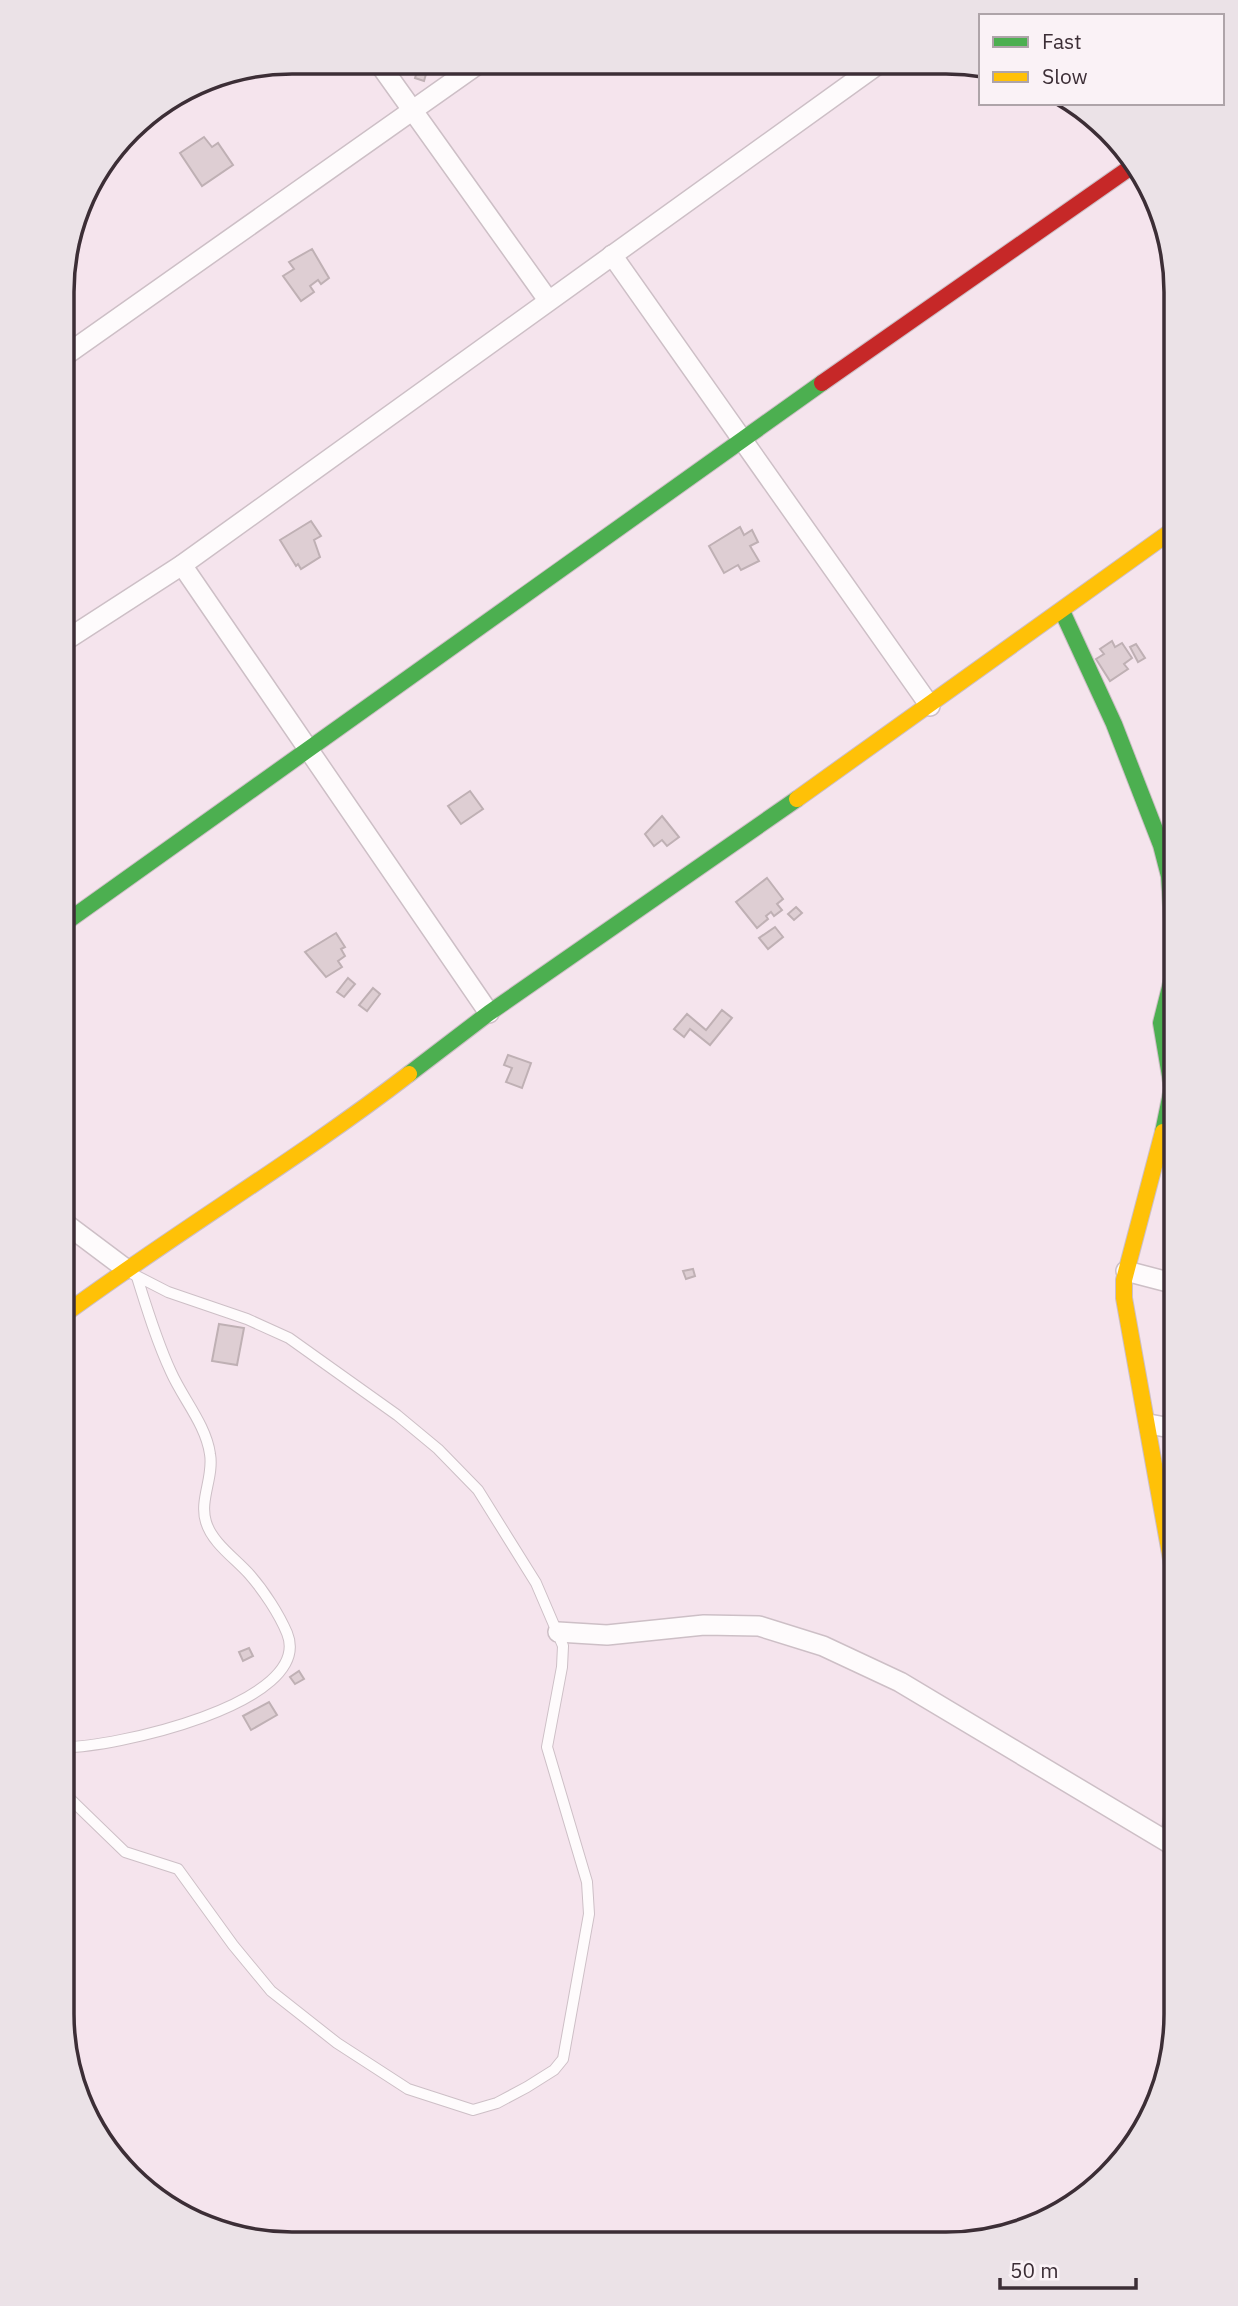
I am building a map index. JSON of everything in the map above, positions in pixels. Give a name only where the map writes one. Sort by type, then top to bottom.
[{"type":"street","points":[[387,74],[548,300]]},
{"type":"street","points":[[74,349],[464,74]]},
{"type":"street","points":[[74,634],[182,565],[864,74]]},
{"type":"street","points":[[74,916],[743,438],[1128,169]]},
{"type":"street","points":[[612,255],[930,706]]},
{"type":"street","points":[[74,1309],[131,1273],[329,1135],[489,1013],[930,706],[1164,536]]},
{"type":"street","points":[[182,565],[489,1013]]},
{"type":"street","points":[[1062,611],[1119,736],[1164,857]]},
{"type":"street","points":[[1164,1011],[1161,1023],[1164,1041]]},
{"type":"street","points":[[1164,1126],[1126,1271],[1126,1315],[1149,1424],[1164,1515]]},
{"type":"street","points":[[74,1230],[131,1273]]},
{"type":"street","points":[[1126,1271],[1164,1281]]},
{"type":"street","points":[[1149,1424],[1164,1427]]},
{"type":"street","points":[[558,1632],[607,1635],[704,1625],[759,1626],[823,1646],[900,1682],[1164,1840]]},
{"type":"lane","points":[[74,1803],[125,1852],[178,1870],[271,1991],[338,2043],[408,2089],[445,2103],[473,2109],[497,2103],[554,2070],[563,2059],[585,1945],[589,1914],[587,1882],[547,1747],[562,1667],[563,1646],[512,1541],[478,1490],[438,1448],[326,1361],[289,1338],[247,1319],[203,1306],[131,1273]]},
{"type":"lane","points":[[74,1746],[116,1743],[177,1728],[229,1706],[277,1674],[287,1663],[291,1649],[287,1633],[263,1593],[206,1525],[204,1512],[210,1454],[205,1434],[172,1374],[131,1273]]},
{"type":"building","points":[[416,74],[426,74],[424,81],[415,78]]},
{"type":"building","points":[[204,137],[212,147],[218,143],[233,165],[202,186],[180,153]]},
{"type":"building","points":[[312,249],[329,278],[321,284],[318,280],[310,286],[314,292],[301,301],[283,276],[294,269],[289,262]]},
{"type":"building","points":[[311,521],[321,536],[314,540],[320,557],[301,569],[298,564],[296,566],[280,540]]},
{"type":"building","points":[[740,527],[744,535],[752,530],[758,542],[750,546],[759,561],[741,570],[738,565],[724,573],[709,546]]},
{"type":"building","points":[[1112,641],[1115,647],[1122,643],[1132,658],[1124,664],[1128,669],[1110,681],[1096,659],[1104,654],[1100,649]]},
{"type":"building","points":[[1136,644],[1145,658],[1138,662],[1130,647]]},
{"type":"building","points":[[470,791],[483,809],[461,824],[448,806]]},
{"type":"building","points":[[662,816],[679,837],[667,846],[662,840],[654,846],[645,834]]},
{"type":"building","points":[[767,878],[783,899],[777,904],[782,910],[774,916],[771,912],[766,916],[768,919],[757,928],[736,902]]},
{"type":"building","points":[[796,907],[802,913],[794,920],[788,914]]},
{"type":"building","points":[[775,927],[783,937],[768,949],[759,938]]},
{"type":"building","points":[[336,933],[345,947],[341,949],[345,956],[338,961],[342,967],[326,977],[305,952]]},
{"type":"building","points":[[348,978],[355,984],[344,997],[337,992]]},
{"type":"building","points":[[373,988],[380,994],[367,1011],[359,1005]]},
{"type":"building","points":[[722,1010],[732,1018],[710,1045],[690,1029],[684,1037],[674,1029],[687,1014],[706,1030]]},
{"type":"building","points":[[508,1055],[531,1063],[522,1088],[506,1082],[512,1068],[504,1065]]},
{"type":"building","points":[[693,1269],[695,1276],[686,1279],[683,1271]]},
{"type":"building","points":[[219,1324],[244,1328],[237,1365],[212,1361]]},
{"type":"building","points":[[249,1648],[253,1656],[243,1661],[239,1652]]},
{"type":"building","points":[[299,1671],[304,1679],[295,1684],[290,1677]]},
{"type":"building","points":[[269,1702],[277,1715],[251,1730],[243,1716]]},
{"type":"traffic: fast","points":[[74,916],[822,383]]},
{"type":"traffic: fast","points":[[1062,611],[1114,724],[1164,857]]},
{"type":"traffic: fast","points":[[409,1074],[489,1013],[797,799]]},
{"type":"traffic: fast","points":[[1164,1011],[1161,1023],[1164,1041]]},
{"type":"traffic: fast","points":[[1163,1132],[1164,1127]]},
{"type":"traffic: slow","points":[[797,799],[1164,536]]},
{"type":"traffic: slow","points":[[74,1308],[324,1136],[409,1074]]},
{"type":"traffic: slow","points":[[1163,1132],[1124,1280],[1124,1298],[1164,1520]]},
{"type":"traffic: jam","points":[[822,383],[1128,169]]}]
